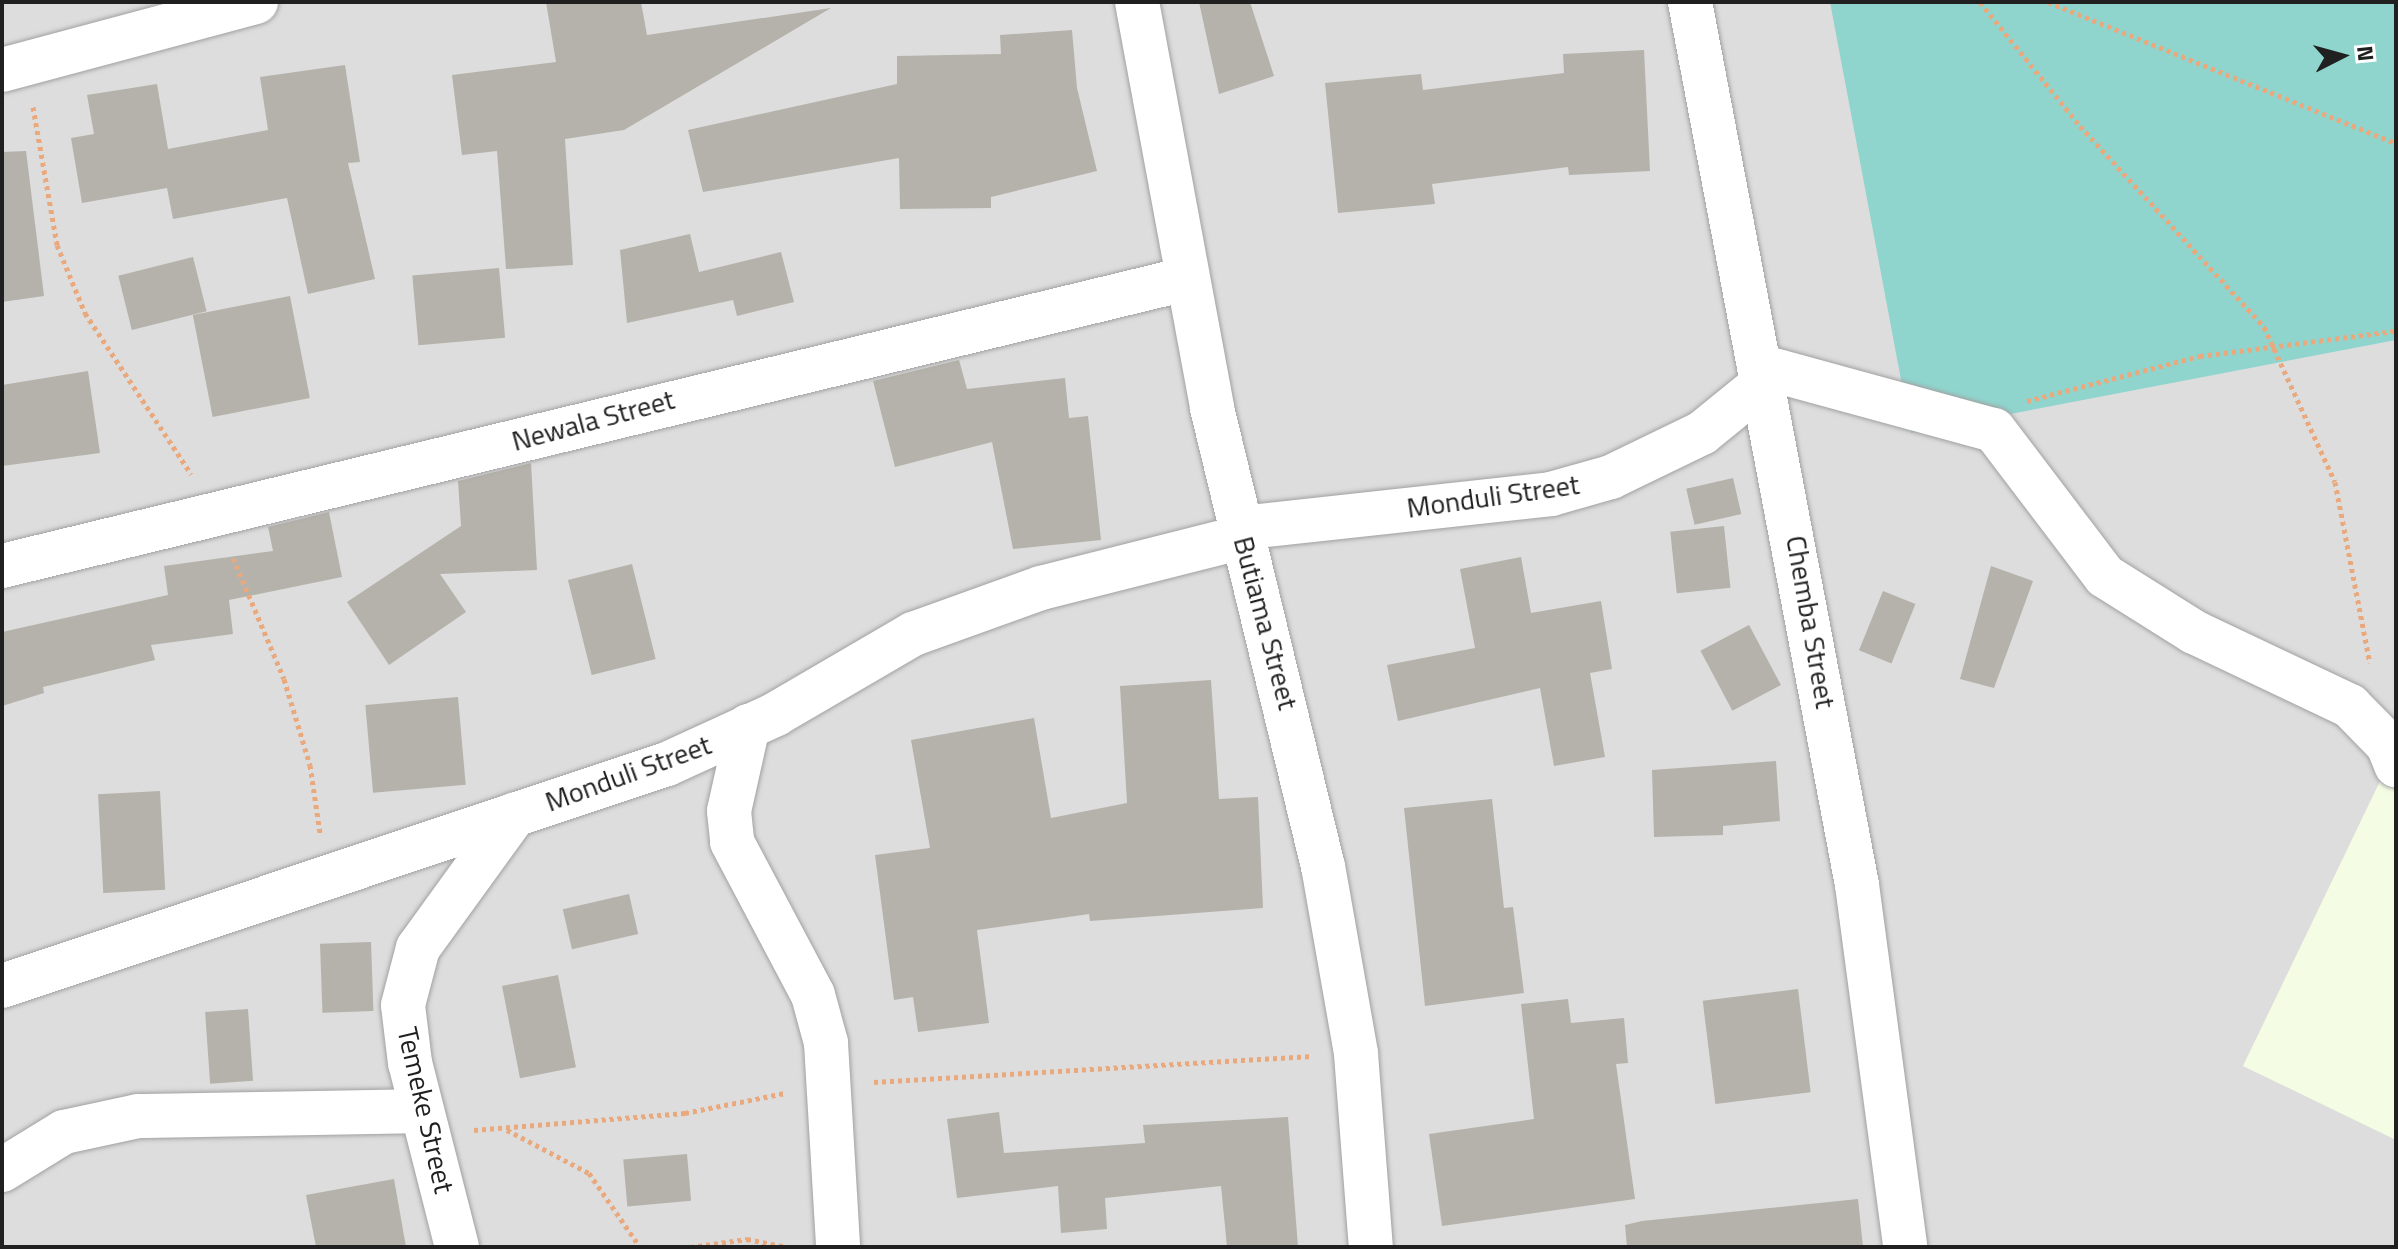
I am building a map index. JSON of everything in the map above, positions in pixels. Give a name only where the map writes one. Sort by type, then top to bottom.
[{"type":"street","points":[[15,66],[256,2]]},
{"type":"street","name":"Butiama Street","points":[[1137,2],[1186,279],[1242,532],[1301,761],[1356,1054],[1371,1247]]},
{"type":"street","name":"Chemba Street","points":[[1690,2],[1765,374],[1857,885],[1905,1247]]},
{"type":"street","name":"Newala Street","points":[[2,566],[215,515],[671,398],[1186,279]]},
{"type":"street","points":[[1765,374],[1964,418],[1994,430],[2018,452],[2105,576],[2194,632],[2350,706],[2388,745],[2396,765]]},
{"type":"street","name":"Monduli Street","points":[[2,986],[326,874],[667,764],[748,726],[913,634],[1041,588],[1242,532],[1551,494],[1611,477],[1702,433],[1765,374]]},
{"type":"street","points":[[748,726],[729,811],[732,842],[813,995],[828,1085],[838,1247]]},
{"type":"street","name":"Temeke Street","points":[[457,1247],[425,1120],[403,1005],[418,948],[515,814]]},
{"type":"street","points":[[2,1170],[64,1132],[138,1116],[425,1120]]},
{"type":"path","points":[[1980,2],[2272,344],[2335,482],[2371,667]]},
{"type":"path","points":[[2048,2],[2396,143]]},
{"type":"path","points":[[15,66],[57,245],[85,313],[215,515],[306,751],[326,874]]},
{"type":"path","points":[[1964,418],[2272,344],[2396,331]]},
{"type":"path","points":[[425,1120],[506,1129],[685,1113],[828,1085],[1356,1054]]},
{"type":"path","points":[[506,1129],[589,1173],[640,1247]]},
{"type":"path","points":[[690,1247],[747,1239],[787,1247]]},
{"type":"shaded area","points":[[2,2],[2396,2],[2396,1247],[2,1247]]},
{"type":"shaded area","points":[[1830,2],[2396,2],[2396,340],[1911,433]]},
{"type":"shaded area","points":[[2396,748],[2396,1140],[2243,1066]]},
{"type":"building","points":[[546,2],[641,2],[647,35],[831,8],[624,130],[565,139],[573,265],[506,269],[497,151],[462,155],[452,75],[556,62]]},
{"type":"building","points":[[1199,2],[1250,2],[1274,76],[1219,94]]},
{"type":"building","points":[[1072,30],[1077,88],[1097,171],[991,197],[991,208],[900,209],[899,158],[703,192],[688,130],[897,84],[897,56],[1001,54],[1000,35]]},
{"type":"building","points":[[1644,50],[1650,171],[1569,175],[1568,167],[1432,184],[1435,204],[1338,213],[1325,83],[1421,74],[1423,90],[1564,73],[1563,54]]},
{"type":"building","points":[[345,65],[360,162],[348,163],[375,279],[308,294],[287,198],[173,219],[167,188],[82,203],[71,138],[94,134],[87,95],[157,84],[168,149],[268,130],[260,77]]},
{"type":"building","points":[[26,151],[44,296],[2,302],[2,152]]},
{"type":"building","points":[[690,234],[699,272],[781,252],[794,302],[737,316],[733,300],[627,323],[620,250]]},
{"type":"building","points":[[193,257],[207,311],[132,330],[118,276]]},
{"type":"building","points":[[499,268],[505,338],[418,345],[412,276]]},
{"type":"building","points":[[290,296],[310,398],[213,417],[193,315]]},
{"type":"building","points":[[959,360],[967,389],[1065,378],[1069,418],[1088,416],[1101,540],[1013,549],[992,442],[895,467],[873,381]]},
{"type":"building","points":[[88,371],[100,453],[2,466],[2,385]]},
{"type":"building","points":[[531,463],[537,570],[440,574],[466,612],[389,665],[347,602],[461,526],[458,481]]},
{"type":"building","points":[[1733,478],[1741,514],[1695,525],[1686,489]]},
{"type":"building","points":[[329,512],[342,577],[229,600],[233,634],[151,645],[155,660],[43,687],[44,693],[2,706],[2,632],[168,595],[164,566],[273,551],[268,527]]},
{"type":"building","points":[[1724,526],[1730,588],[1677,593],[1670,532]]},
{"type":"building","points":[[1521,557],[1531,613],[1601,601],[1612,669],[1590,673],[1605,757],[1554,766],[1540,688],[1398,721],[1387,665],[1475,648],[1460,569]]},
{"type":"building","points":[[632,564],[656,659],[592,675],[568,580]]},
{"type":"building","points":[[1991,566],[2033,581],[1994,688],[1960,679]]},
{"type":"building","points":[[1883,591],[1915,604],[1891,663],[1859,650]]},
{"type":"building","points":[[1749,625],[1781,685],[1732,711],[1700,651]]},
{"type":"building","points":[[1211,680],[1219,799],[1258,797],[1263,908],[1090,921],[1089,914],[977,930],[989,1023],[918,1032],[913,997],[894,1000],[875,855],[930,848],[911,740],[1034,718],[1051,818],[1127,803],[1120,686]]},
{"type":"building","points":[[458,697],[466,785],[373,793],[365,705]]},
{"type":"building","points":[[1776,761],[1780,821],[1723,826],[1723,835],[1654,837],[1652,770]]},
{"type":"building","points":[[160,791],[165,890],[103,893],[98,794]]},
{"type":"building","points":[[1492,799],[1504,908],[1513,907],[1524,993],[1425,1006],[1404,808]]},
{"type":"building","points":[[629,894],[638,934],[572,949],[563,909]]},
{"type":"building","points":[[371,942],[373,1011],[322,1013],[320,944]]},
{"type":"building","points":[[558,975],[576,1067],[520,1078],[502,986]]},
{"type":"building","points":[[1798,989],[1811,1092],[1715,1104],[1703,1001]]},
{"type":"building","points":[[1568,999],[1571,1023],[1624,1018],[1628,1063],[1616,1064],[1635,1199],[1442,1226],[1429,1134],[1534,1119],[1521,1004]]},
{"type":"building","points":[[248,1009],[253,1081],[210,1084],[205,1012]]},
{"type":"building","points":[[999,1112],[1004,1153],[1145,1143],[1143,1125],[1288,1117],[1298,1247],[1227,1247],[1221,1186],[1105,1198],[1107,1229],[1061,1233],[1058,1186],[957,1198],[947,1119]]},
{"type":"building","points":[[687,1154],[691,1201],[627,1206],[623,1160]]},
{"type":"building","points":[[394,1179],[406,1247],[316,1247],[306,1195]]},
{"type":"building","points":[[1858,1199],[1863,1247],[1627,1247],[1625,1225],[1642,1221]]}]
